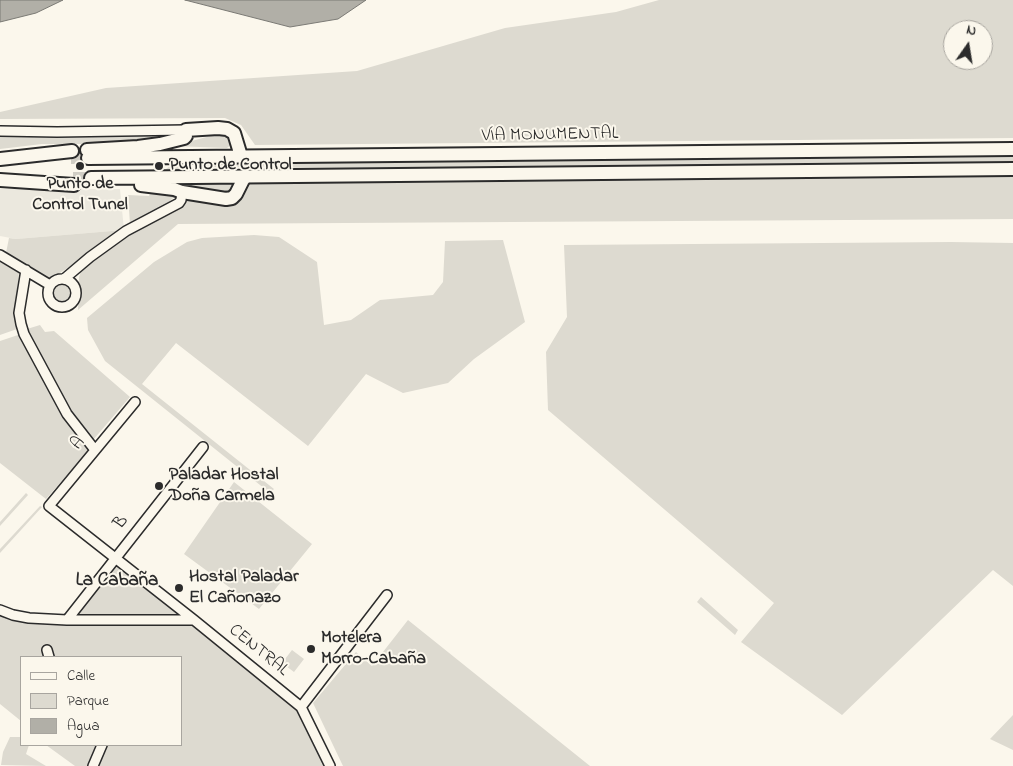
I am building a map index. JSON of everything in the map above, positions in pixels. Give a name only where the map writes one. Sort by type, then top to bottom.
[{"type":"highway","points":[[186,130],[227,129],[234,133],[241,156]]},
{"type":"highway","name":"VÍA MONUMENTAL","points":[[186,130],[184,138],[160,144],[88,154],[241,156],[1013,149]]},
{"type":"highway","points":[[0,160],[72,154]]},
{"type":"highway","points":[[204,156],[192,160],[190,167],[193,171],[224,176]]},
{"type":"highway","name":"VÍA MONUMENTAL","points":[[138,185],[90,181],[224,176],[1013,169]]},
{"type":"highway","points":[[138,185],[165,187],[182,192],[226,199],[232,198],[236,194],[247,176]]},
{"type":"highway","points":[[138,185],[181,177]]},
{"type":"highway","points":[[0,179],[73,181]]},
{"type":"street","points":[[0,131],[186,130]]},
{"type":"street","points":[[64,279],[72,283],[76,291],[74,300],[67,305],[59,306],[52,302],[48,294],[50,285],[56,280],[64,279],[126,231],[179,203],[182,192]]},
{"type":"street","points":[[0,255],[50,285]]},
{"type":"street","points":[[26,270],[19,313],[23,331],[67,414],[95,450]]},
{"type":"street","name":"A","points":[[49,506],[135,402]]},
{"type":"street","name":"B","points":[[67,620],[201,450]]},
{"type":"street","name":"CENTRAL","points":[[49,506],[301,707],[330,766]]},
{"type":"street","points":[[301,707],[387,595]]},
{"type":"street","points":[[0,610],[29,618],[67,620],[194,620]]},
{"type":"street","points":[[93,766],[102,746]]},
{"type":"shaded area","points":[[0,189],[120,189],[124,230],[16,239],[0,236]]},
{"type":"green space","points":[[659,0],[1013,0],[1013,138],[255,145],[241,125],[225,118],[0,119],[0,112],[106,88],[357,71],[505,28],[616,12]]},
{"type":"green space","points":[[225,132],[230,134],[232,144],[227,148],[173,146]]},
{"type":"green space","points":[[182,134],[133,144],[42,144],[0,149],[0,136],[73,137]]},
{"type":"green space","points":[[1013,155],[1013,163],[347,168],[205,167],[192,164],[214,161]]},
{"type":"green space","points":[[182,165],[187,167],[187,170],[163,171],[169,167]]},
{"type":"green space","points":[[1013,176],[1013,219],[178,224],[78,310],[79,277],[81,271],[95,259],[131,232],[193,197],[228,202],[246,182],[415,179]]},
{"type":"green space","points":[[197,181],[230,181],[233,185],[232,193],[227,196],[171,184]]},
{"type":"green space","points":[[151,191],[175,196],[169,202],[130,224],[128,195],[149,196]]},
{"type":"green space","points":[[124,230],[52,277],[46,277],[6,253],[9,238]]},
{"type":"green space","points":[[254,235],[279,237],[317,262],[324,325],[351,320],[380,300],[433,295],[443,282],[445,241],[503,240],[525,322],[474,359],[448,383],[403,393],[366,374],[308,446],[176,343],[142,384],[274,489],[270,493],[105,361],[88,330],[87,318],[154,262],[187,242],[202,238]]},
{"type":"green space","points":[[1013,243],[1013,586],[993,570],[842,715],[741,642],[774,603],[548,410],[546,352],[567,317],[564,245]]},
{"type":"green space","points":[[0,260],[19,272],[16,300],[17,329],[0,335]]},
{"type":"green space","points":[[62,284],[68,287],[71,293],[68,299],[62,302],[56,299],[53,293],[56,287]]},
{"type":"green space","points":[[40,325],[45,332],[54,331],[130,397],[93,440],[71,414],[27,329]]},
{"type":"green space","points":[[21,334],[90,449],[46,499],[0,463],[0,341]]},
{"type":"green space","points":[[234,482],[312,544],[259,609],[184,554]]},
{"type":"green space","points":[[26,493],[28,495],[0,526],[0,522]]},
{"type":"green space","points":[[40,506],[42,507],[0,553],[0,549]]},
{"type":"green space","points":[[116,565],[301,712],[326,766],[75,766],[47,746],[182,746],[182,656],[20,656],[20,720],[0,704],[0,614],[72,624]]},
{"type":"green space","points":[[701,597],[738,630],[735,635],[697,602]]},
{"type":"green space","points":[[408,620],[590,766],[343,766],[313,703],[356,652],[372,666]]},
{"type":"green space","points":[[292,650],[304,659],[294,672],[282,663]]},
{"type":"green space","points":[[1013,715],[1013,750],[990,739]]},
{"type":"green space","points":[[10,737],[20,737],[20,746],[29,746],[26,754],[46,766],[1,765],[3,752]]},
{"type":"water","points":[[0,0],[63,0],[36,13],[0,22]]},
{"type":"water","points":[[185,0],[366,0],[338,19],[290,27]]},
{"type":"tunnel","points":[[71,158],[88,158]]},
{"type":"tunnel","points":[[73,178],[91,178]]},
{"type":"place","name":"Punto de Control Tunel","points":[[80,166]]},
{"type":"place","name":"Punto de Control","points":[[159,166]]},
{"type":"place","name":"Paladar Hostal Doña Carmela","points":[[159,486]]},
{"type":"place","name":"Hostal Paladar El Cañonazo","points":[[179,588]]},
{"type":"place","name":"Motelera Morro-Cabaña","points":[[311,649]]},
{"type":"district","name":"La Cabaña","points":[[117,582]]}]
